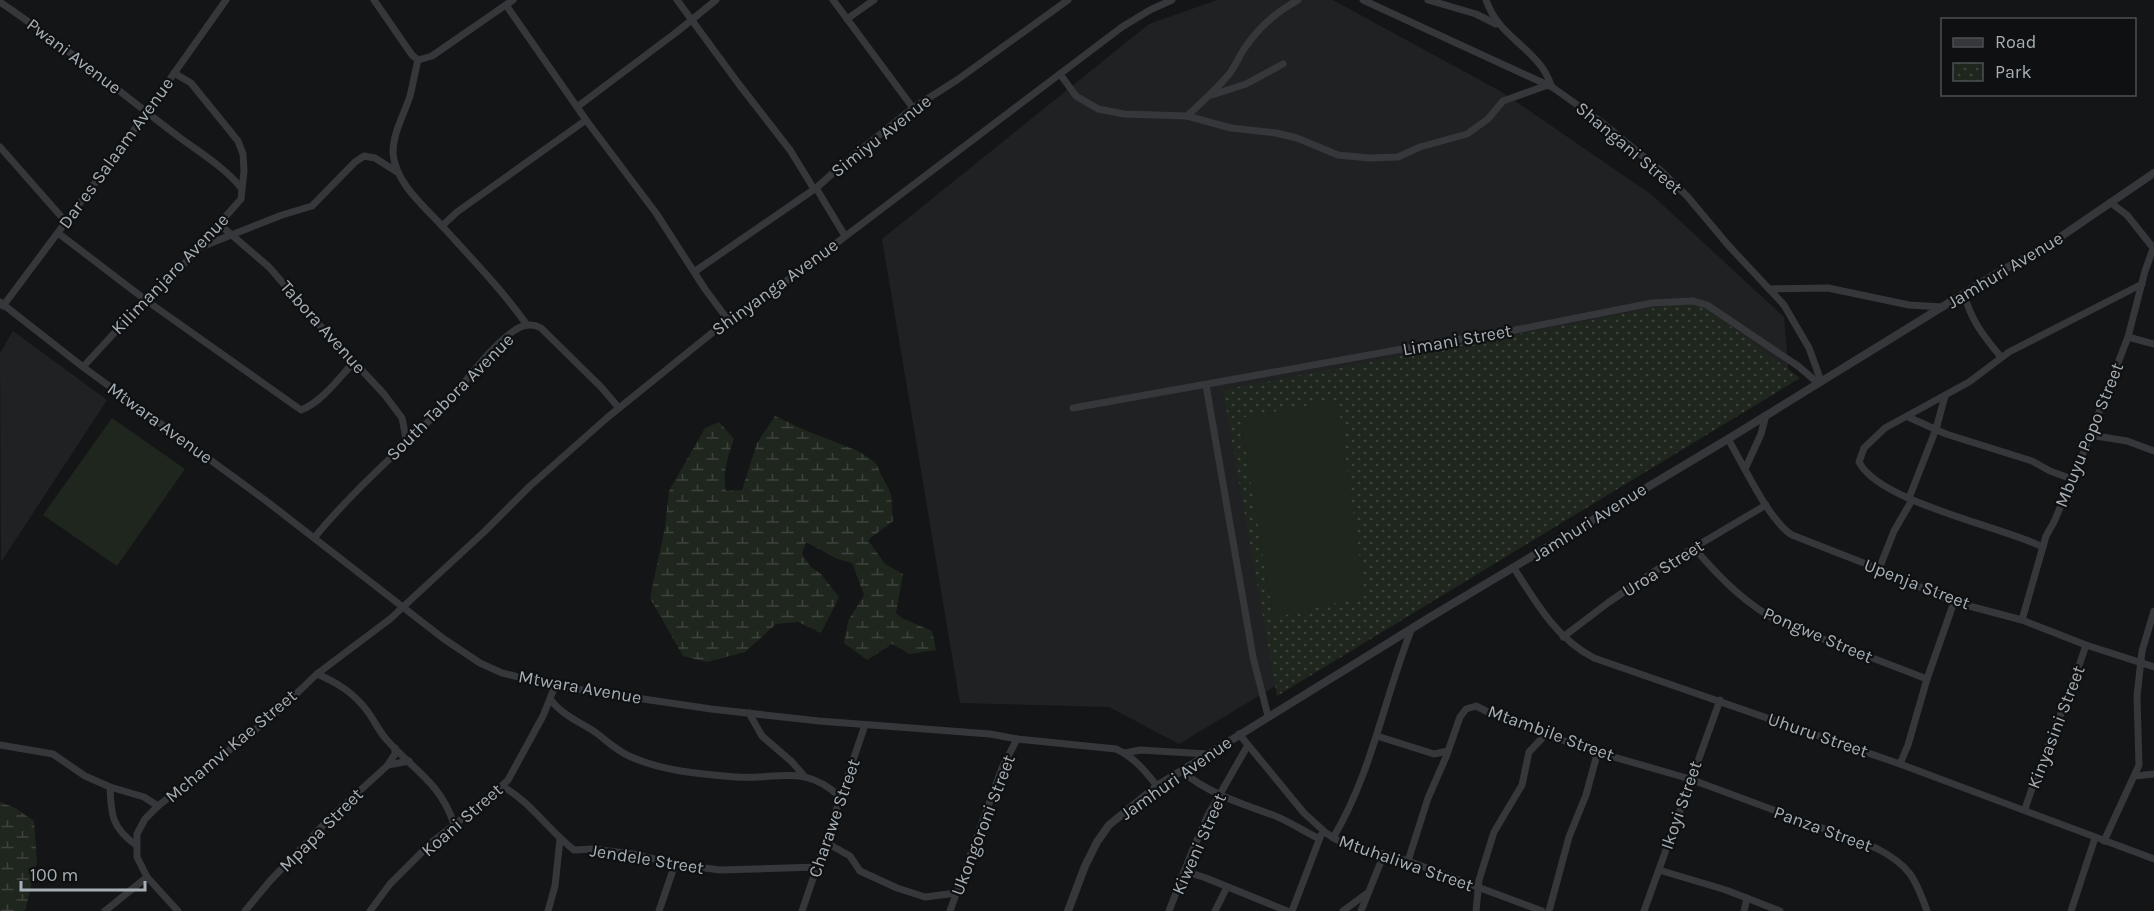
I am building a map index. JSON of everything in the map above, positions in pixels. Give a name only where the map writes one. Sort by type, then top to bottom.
[{"type":"street","name":"Dar es Salaam Avenue","points":[[1,305],[66,222],[226,0]]},
{"type":"street","points":[[374,0],[412,55],[418,60]]},
{"type":"street","points":[[418,60],[432,56],[513,0]]},
{"type":"street","points":[[677,0],[790,150],[845,236]]},
{"type":"street","points":[[577,107],[716,0]]},
{"type":"street","points":[[833,0],[913,108]]},
{"type":"street","points":[[848,19],[874,0]]},
{"type":"street","name":"Simiyu Avenue","points":[[694,272],[815,189],[913,108],[957,80],[1068,0]]},
{"type":"street","name":"Shinyanga Avenue","points":[[404,608],[552,465],[728,321],[763,298],[1122,27],[1172,0]]},
{"type":"street","points":[[1187,116],[1210,96],[1232,70],[1257,31],[1274,14],[1298,0]]},
{"type":"street","points":[[1428,0],[1476,14],[1498,25]]},
{"type":"street","points":[[1060,74],[1076,96],[1098,109],[1133,115],[1187,116],[1231,128],[1276,133],[1297,138],[1347,157],[1398,157],[1420,147],[1467,134],[1488,120],[1503,101],[1550,86],[1541,66],[1498,25],[1486,0]]},
{"type":"street","name":"Shangani Street","points":[[1366,1],[1550,86],[1600,122],[1661,171],[1687,196],[1728,245],[1784,305],[1809,348],[1820,382]]},
{"type":"street","name":"Pwani Avenue","points":[[0,2],[30,22],[147,111]]},
{"type":"street","points":[[506,5],[586,120],[656,213],[728,321]]},
{"type":"street","points":[[398,173],[393,151],[396,134],[410,95],[418,60]]},
{"type":"street","points":[[1210,96],[1235,89],[1283,64]]},
{"type":"street","points":[[174,73],[190,83],[238,141],[243,154],[242,189]]},
{"type":"street","points":[[147,111],[242,189]]},
{"type":"street","points":[[442,226],[457,212],[586,120]]},
{"type":"street","points":[[2,153],[66,222]]},
{"type":"street","points":[[198,248],[282,214],[312,206],[355,162],[364,156],[375,158],[398,173],[427,210],[527,325]]},
{"type":"street","name":"Jamhuri Avenue","points":[[1068,911],[1085,866],[1109,825],[1157,786],[1412,628],[1728,439],[1964,293],[2053,242],[2154,173]]},
{"type":"street","name":"Kilimanjaro Avenue","points":[[83,367],[198,248],[241,199],[242,189]]},
{"type":"street","points":[[2111,203],[2127,215],[2154,249]]},
{"type":"street","name":"Tabora Avenue","points":[[219,224],[276,274],[303,308],[384,394],[402,418],[407,443]]},
{"type":"street","points":[[58,232],[147,301],[301,410],[325,393],[354,362]]},
{"type":"street","name":"Mbuyu Popo Street","points":[[2022,620],[2046,536],[2072,480],[2128,337],[2154,249]]},
{"type":"street","points":[[2043,547],[2002,530],[1910,499],[1870,477],[1859,462],[1864,448],[1880,432],[1945,396],[1988,369],[2001,357],[2142,284]]},
{"type":"street","points":[[1769,289],[1828,288],[1902,303],[1942,307]]},
{"type":"street","points":[[1964,293],[1968,309],[1977,327],[2001,357]]},
{"type":"street","name":"Limani Street","points":[[1073,408],[1495,334],[1652,303],[1682,300],[1707,305],[1820,382]]},
{"type":"street","name":"Mtwara Avenue","points":[[1,305],[173,431],[404,608],[480,663],[502,673],[555,686],[711,709],[1088,744],[1125,753],[1157,786]]},
{"type":"street","name":"South Tabora Avenue","points":[[314,538],[348,499],[407,443],[503,341],[513,332],[527,325],[541,328],[619,408]]},
{"type":"street","points":[[2128,337],[2154,344]]},
{"type":"street","points":[[1206,385],[1253,657],[1268,716]]},
{"type":"street","points":[[1879,569],[1910,499],[1936,429],[1945,396]]},
{"type":"street","points":[[1745,469],[1761,434],[1766,415]]},
{"type":"street","points":[[1908,417],[1988,448],[2032,461],[2072,480]]},
{"type":"street","points":[[2090,435],[2127,441],[2154,451]]},
{"type":"street","name":"Upenja Street","points":[[1728,439],[1766,505],[1780,526],[1792,535],[1879,569],[1954,602],[2022,620],[2086,645],[2154,667]]},
{"type":"street","name":"Uroa Street","points":[[1563,637],[1609,602],[1766,505]]},
{"type":"street","name":"Pongwe Street","points":[[1694,548],[1739,594],[1763,614],[1927,679]]},
{"type":"street","name":"Uhuru Street","points":[[1514,568],[1538,606],[1563,637],[1594,658],[1900,764],[2154,859]]},
{"type":"street","points":[[1900,764],[1954,602]]},
{"type":"street","name":"Mchamvi Kae Street","points":[[136,845],[140,826],[158,806],[240,742],[317,674],[404,608]]},
{"type":"street","points":[[2104,841],[2139,765],[2136,702],[2140,662],[2154,611]]},
{"type":"street","points":[[1333,838],[1354,796],[1377,736],[1412,628]]},
{"type":"street","name":"Kinyasini Street","points":[[2025,810],[2037,773],[2073,686],[2086,645]]},
{"type":"street","points":[[317,674],[343,686],[353,694],[385,737],[437,789],[454,824]]},
{"type":"street","name":"Koani Street","points":[[370,911],[390,884],[432,842],[502,786],[526,750],[551,700],[555,686]]},
{"type":"street","points":[[551,700],[570,718],[626,754],[649,763],[689,772],[737,777],[775,774],[805,777],[826,785],[840,797]]},
{"type":"street","name":"Ikoyi Street","points":[[1644,911],[1720,700]]},
{"type":"street","name":"Mtambile Street","points":[[1408,861],[1428,798],[1463,711],[1473,706],[1546,734],[1690,779]]},
{"type":"street","points":[[749,713],[762,736],[792,762],[805,777]]},
{"type":"street","name":"Charawe Street","points":[[802,911],[865,725]]},
{"type":"street","name":"Mtuhaliwa Street","points":[[1239,734],[1304,813],[1333,838],[1342,843],[1408,861],[1542,911]]},
{"type":"street","points":[[1476,911],[1479,880],[1494,832],[1522,784],[1529,752],[1546,734]]},
{"type":"street","points":[[1377,736],[1434,754],[1448,751]]},
{"type":"street","name":"Ukongoroni Street","points":[[950,911],[1002,768],[1017,739]]},
{"type":"street","points":[[0,745],[53,754],[80,774],[110,787],[144,797],[158,806]]},
{"type":"street","name":"Kiweni Street","points":[[1169,911],[1199,835],[1248,745]]},
{"type":"street","name":"Mpapa Street","points":[[245,911],[269,882],[331,817],[388,765],[395,754],[395,748]]},
{"type":"street","points":[[1125,753],[1140,750],[1208,754]]},
{"type":"street","points":[[1549,911],[1569,837],[1586,795],[1598,751]]},
{"type":"street","points":[[388,765],[409,761]]},
{"type":"street","points":[[1182,771],[1196,781],[1244,806],[1289,822],[1318,838]]},
{"type":"street","points":[[2135,776],[2154,774]]},
{"type":"street","name":"Panza Street","points":[[1690,779],[1890,855],[1904,865],[1919,890],[1927,911]]},
{"type":"street","name":"Jendele Street","points":[[502,786],[524,800],[560,839],[574,850],[592,849],[633,854],[675,864],[720,870],[817,867]]},
{"type":"street","points":[[110,787],[114,822],[127,839],[136,845],[137,857],[147,877],[178,911]]},
{"type":"street","points":[[1292,911],[1318,838],[1323,831]]},
{"type":"street","points":[[2071,911],[2095,838]]},
{"type":"street","points":[[548,911],[555,886],[560,839]]},
{"type":"street","points":[[825,842],[850,856],[860,871],[897,888],[925,897],[957,893]]},
{"type":"street","points":[[1361,911],[1384,854]]},
{"type":"street","points":[[659,911],[675,864]]},
{"type":"street","points":[[1659,870],[1780,911]]},
{"type":"street","points":[[1184,871],[1287,911]]},
{"type":"street","points":[[105,911],[147,877]]},
{"type":"street","points":[[1215,911],[1227,887]]},
{"type":"street","points":[[1343,911],[1366,894]]},
{"type":"street","points":[[1744,911],[1747,898]]},
{"type":"shaded area","points":[[1217,0],[1333,0],[1502,92],[1652,195],[1784,317],[1789,376],[1179,744],[1109,707],[960,703],[882,239],[1149,24]]},
{"type":"shaded area","points":[[13,331],[107,400],[1,562],[0,353]]},
{"type":"green space","points":[[1687,302],[1707,309],[1800,378],[1277,696],[1223,390]]},
{"type":"green space","points":[[1338,400],[1365,596],[1273,618],[1240,418]]},
{"type":"green space","points":[[775,416],[858,451],[875,462],[891,494],[893,521],[868,540],[885,564],[903,574],[896,613],[932,631],[936,650],[910,654],[892,644],[867,660],[844,643],[848,621],[864,595],[852,563],[837,559],[806,542],[802,554],[839,597],[821,633],[798,622],[776,624],[745,652],[707,662],[683,656],[650,598],[665,527],[669,491],[705,428],[719,422],[734,439],[725,471],[726,491],[742,490],[757,443]]},
{"type":"green space","points":[[112,418],[185,469],[117,566],[43,515]]},
{"type":"green space","points":[[0,802],[15,808],[34,821],[37,862],[25,911],[0,911]]}]
